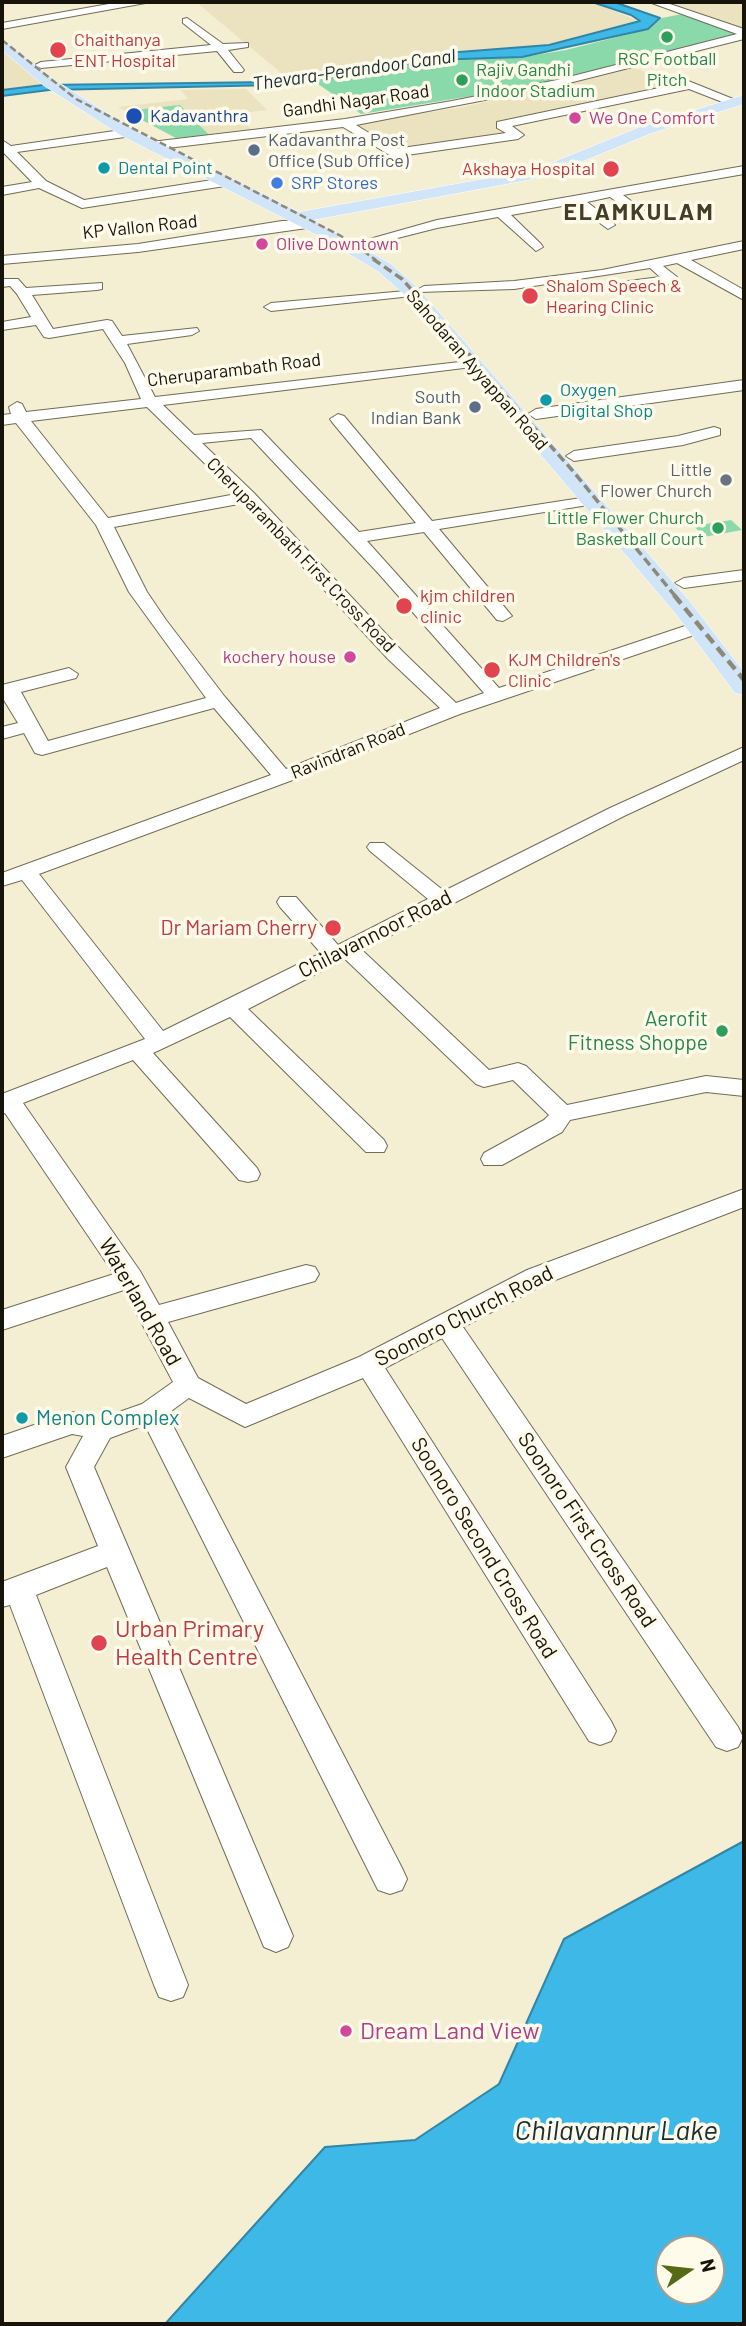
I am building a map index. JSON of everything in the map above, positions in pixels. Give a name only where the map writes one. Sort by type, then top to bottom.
[{"type":"main road","name":"Sahodaran Ayyappan Road","points":[[2,28],[62,86],[174,142],[355,248],[418,291],[471,363],[574,456],[684,583],[744,661]]},
{"type":"main road","name":"Sahodaran Ayyappan Road","points":[[3,46],[128,133],[151,146],[306,220],[366,242],[418,291],[527,415],[588,500],[697,628],[744,688]]},
{"type":"main road","points":[[306,220],[409,200],[550,178],[625,144],[742,104]]},
{"type":"street","points":[[2,28],[87,5],[146,2]]},
{"type":"street","points":[[654,2],[744,34]]},
{"type":"street","points":[[187,21],[219,46],[238,70]]},
{"type":"street","name":"Gandhi Nagar Road","points":[[151,146],[345,123],[498,96],[744,34]]},
{"type":"street","points":[[41,65],[244,45]]},
{"type":"street","points":[[633,62],[742,104]]},
{"type":"street","points":[[345,123],[393,153],[519,135],[500,125],[690,85]]},
{"type":"street","points":[[5,147],[128,133]]},
{"type":"street","points":[[5,147],[41,184],[82,204],[225,182]]},
{"type":"street","points":[[2,169],[23,166]]},
{"type":"street","points":[[366,242],[438,224],[743,171]]},
{"type":"street","points":[[2,191],[41,184]]},
{"type":"street","points":[[615,195],[641,215]]},
{"type":"street","points":[[578,201],[608,225]]},
{"type":"street","points":[[502,214],[536,247]]},
{"type":"street","name":"KP Vallon Road","points":[[2,260],[151,246],[306,220]]},
{"type":"street","points":[[438,224],[454,235]]},
{"type":"street","points":[[271,307],[418,291],[514,285],[653,264],[742,247]]},
{"type":"street","points":[[680,259],[744,296]]},
{"type":"street","points":[[602,288],[672,280],[653,264]]},
{"type":"street","points":[[2,283],[13,282],[23,292],[49,334],[107,324],[118,341],[192,331]]},
{"type":"street","points":[[23,292],[97,286]]},
{"type":"street","points":[[2,326],[40,320]]},
{"type":"street","name":"Cheruparambath First Cross Road","points":[[118,341],[149,400],[248,497],[396,655],[453,709]]},
{"type":"street","name":"Cheruparambath Road","points":[[13,414],[471,363]]},
{"type":"street","points":[[527,415],[744,385]]},
{"type":"street","points":[[13,414],[104,524],[138,592],[218,701],[283,777]]},
{"type":"street","points":[[338,419],[503,616]]},
{"type":"street","points":[[574,456],[683,440],[688,436],[714,432]]},
{"type":"street","points":[[190,440],[256,433],[356,538],[495,695]]},
{"type":"street","points":[[104,524],[248,497]]},
{"type":"street","points":[[356,538],[588,500]]},
{"type":"street","points":[[684,583],[744,575]]},
{"type":"street","name":"Ravindran Road","points":[[2,880],[283,777],[453,709],[697,628]]},
{"type":"street","points":[[69,674],[6,690],[42,749],[218,701]]},
{"type":"street","points":[[2,733],[29,726]]},
{"type":"street","name":"Chilavannoor Road","points":[[5,1103],[148,1046],[233,1007],[628,806],[744,753]]},
{"type":"street","points":[[377,847],[442,900]]},
{"type":"street","points":[[27,872],[148,1046],[248,1174]]},
{"type":"street","points":[[288,902],[484,1079],[518,1071],[562,1114]]},
{"type":"street","points":[[233,1007],[375,1146]]},
{"type":"street","points":[[493,1158],[553,1126],[562,1114],[706,1084],[744,1088]]},
{"type":"street","name":"Waterland Road","points":[[5,1103],[131,1278],[188,1385],[152,1411],[100,1430]]},
{"type":"street","name":"Soonoro Church Road","points":[[188,1385],[244,1416],[369,1364],[536,1277],[744,1198]]},
{"type":"street","points":[[151,1317],[306,1274]]},
{"type":"street","points":[[2,1320],[131,1278]]},
{"type":"street","name":"Soonoro First Cross Road","points":[[446,1324],[727,1737]]},
{"type":"street","name":"Soonoro Second Cross Road","points":[[369,1364],[600,1731]]},
{"type":"street","points":[[152,1411],[390,1879]]},
{"type":"street","points":[[2,1447],[72,1423],[100,1430],[80,1467],[276,1936]]},
{"type":"street","points":[[115,1552],[6,1593],[171,1984]]},
{"type":"shaded area","points":[[196,2],[591,2],[639,21],[548,45],[446,52],[286,77]]},
{"type":"shaded area","points":[[664,2],[744,2],[744,30]]},
{"type":"shaded area","points":[[2,50],[43,84],[2,89]]},
{"type":"shaded area","points":[[633,67],[680,85],[497,124],[513,134],[395,151],[351,124],[464,107]]},
{"type":"shaded area","points":[[246,89],[267,110],[235,114],[251,129],[176,138],[118,107],[188,99],[181,90]]},
{"type":"green space","points":[[682,14],[740,34],[521,88],[361,114],[311,79],[430,60],[523,57],[566,50],[649,29],[662,18]]},
{"type":"green space","points":[[180,105],[209,135],[176,138],[125,111]]},
{"type":"green space","name":"Little Flower Church Basketball Court","points":[[731,520],[742,530],[704,537],[694,526]]},
{"type":"water","name":"Thevara-Perandoor Canal","points":[[592,2],[614,2],[660,18],[648,29],[522,57],[430,60],[276,85],[49,90],[2,96],[2,90],[43,85],[270,82],[446,53],[549,45],[640,21],[631,15]]},
{"type":"water","name":"Chilavannur Lake","points":[[744,1841],[744,2324],[165,2324],[325,2147],[415,2140],[499,2084],[564,1939]]},
{"type":"railway","points":[[2,40],[76,99],[341,236],[376,260]]},
{"type":"railway","points":[[373,259],[402,279],[572,470],[676,597]]},
{"type":"railway","points":[[674,595],[744,680]]},
{"type":"place","name":"RSC Football Pitch","points":[[667,37]]},
{"type":"place","name":"Chaithanya ENT Hospital","points":[[58,50]]},
{"type":"place","name":"Rajiv Gandhi Indoor Stadium","points":[[462,80]]},
{"type":"place","name":"Kadavanthra","points":[[134,116]]},
{"type":"place","name":"We One Comfort","points":[[575,118]]},
{"type":"place","name":"Kadavanthra Post Office (Sub Office)","points":[[254,150]]},
{"type":"place","name":"Dental Point","points":[[104,168]]},
{"type":"place","name":"Akshaya Hospital","points":[[611,169]]},
{"type":"place","name":"SRP Stores","points":[[277,183]]},
{"type":"place","name":"Olive Downtown","points":[[262,244]]},
{"type":"place","name":"Shalom Speech & Hearing Clinic","points":[[530,296]]},
{"type":"place","name":"Oxygen Digital Shop","points":[[546,400]]},
{"type":"place","name":"South Indian Bank","points":[[475,407]]},
{"type":"place","name":"Little Flower Church","points":[[726,480]]},
{"type":"place","name":"Little Flower Church Basketball Court","points":[[718,528]]},
{"type":"place","name":"kjm children clinic","points":[[404,606]]},
{"type":"place","name":"kochery house","points":[[350,657]]},
{"type":"place","name":"KJM Children's Clinic","points":[[492,670]]},
{"type":"place","name":"Dr Mariam Cherry","points":[[333,928]]},
{"type":"place","name":"Aerofit Fitness Shoppe","points":[[722,1031]]},
{"type":"place","name":"Menon Complex","points":[[22,1418]]},
{"type":"place","name":"Urban Primary Health Centre","points":[[99,1643]]},
{"type":"place","name":"Dream Land View","points":[[346,2031]]},
{"type":"district","name":"ELAMKULAM","points":[[639,212]]}]
